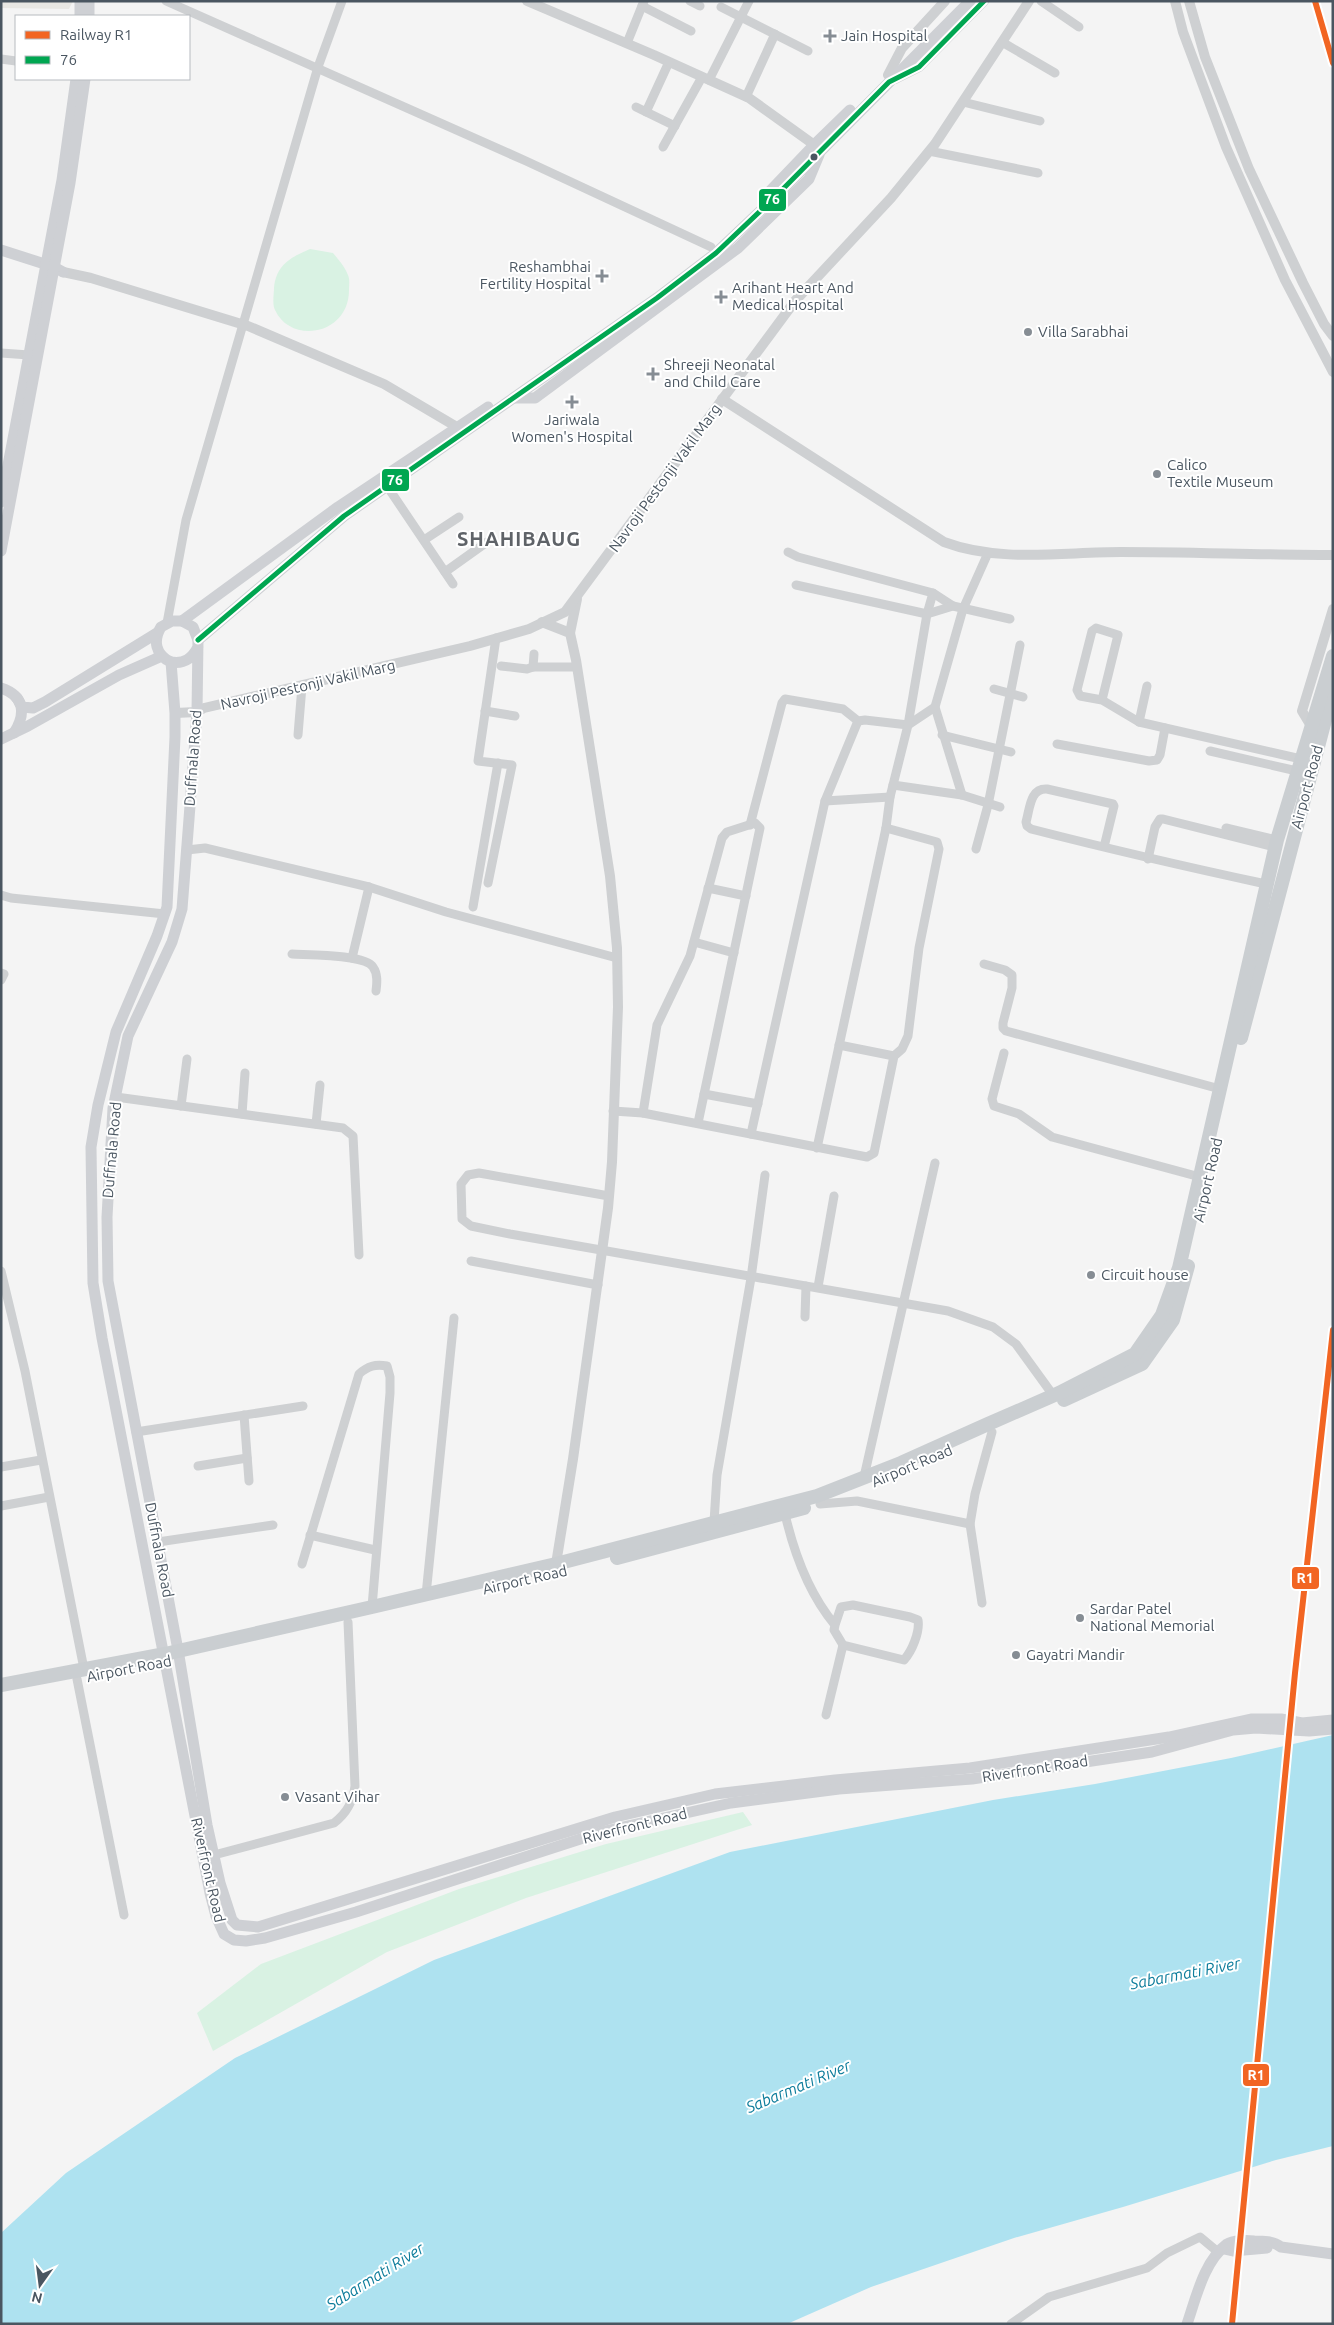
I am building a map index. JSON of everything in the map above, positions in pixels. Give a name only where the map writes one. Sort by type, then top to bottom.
[{"type":"main road","points":[[80,1],[80,15]]},
{"type":"main road","points":[[89,1],[89,15]]},
{"type":"main road","points":[[910,57],[959,1]]},
{"type":"main road","points":[[6,737],[119,675],[166,659],[184,661],[195,653],[198,643],[344,516],[711,247],[970,1]]},
{"type":"main road","points":[[1,502],[29,356],[52,269],[76,80]]},
{"type":"main road","points":[[1,551],[52,269],[70,183],[85,80]]},
{"type":"main road","points":[[1,688],[9,690],[22,707],[33,708],[157,633],[167,622],[182,620],[338,507],[514,398],[657,298],[716,253],[817,147]]},
{"type":"main road","points":[[1,250],[52,269]]},
{"type":"main road","points":[[1,257],[52,269]]},
{"type":"main road","points":[[182,620],[193,628],[198,643]]},
{"type":"main road","points":[[157,633],[156,645],[166,659],[176,713],[167,907],[116,1032],[111,1050],[98,1105],[91,1147],[91,1216],[93,1283],[102,1338],[172,1656]]},
{"type":"main road","name":"Duffnala Road","points":[[172,1656],[158,1542],[108,1281],[107,1216],[116,1097],[128,1036],[172,942],[182,909],[197,712],[198,643]]},
{"type":"main road","name":"Airport Road","points":[[172,1656],[372,1607],[556,1569],[714,1522],[817,1496],[1053,1395],[1135,1354],[1162,1315],[1179,1268],[1276,843],[1299,765],[1328,697],[1333,656]]},
{"type":"main road","points":[[6,737],[21,722],[22,713],[17,698]]},
{"type":"main road","name":"Airport Road","points":[[1,1694],[80,1674],[348,1622],[820,1504],[992,1432],[1142,1364],[1173,1320],[1187,1271],[1316,727]]},
{"type":"main road","name":"Riverfront Road","points":[[172,1656],[216,1916],[224,1934],[234,1940],[246,1941],[265,1938],[356,1912],[605,1831],[731,1803],[839,1789],[972,1779],[1152,1752],[1233,1730],[1256,1728],[1309,1731],[1333,1729]]},
{"type":"main road","name":"Riverfront Road","points":[[172,1656],[214,1855],[232,1920],[237,1925],[258,1927],[615,1817],[715,1794],[835,1780],[970,1768],[1169,1736],[1251,1719],[1281,1720],[1302,1724],[1333,1720]]},
{"type":"main road","name":"Airport Road","points":[[1,1685],[80,1674]]},
{"type":"main road","points":[[1188,2324],[1203,2279],[1227,2244],[1252,2241],[1276,2243],[1281,2246],[1333,2254]]},
{"type":"street","points":[[166,1],[318,67],[711,247]]},
{"type":"street","points":[[167,622],[186,520],[318,67],[342,1]]},
{"type":"street","points":[[527,1],[627,43],[746,97],[817,147]]},
{"type":"street","points":[[690,1],[700,6]]},
{"type":"street","points":[[663,147],[706,79],[749,1]]},
{"type":"street","points":[[888,78],[902,48],[945,1]]},
{"type":"street","points":[[888,78],[919,67],[984,1]]},
{"type":"street","name":"Navroji Pestonji Vakil Marg","points":[[176,713],[197,712],[204,708],[406,662],[496,638],[565,612],[795,301],[890,198],[929,151],[1030,1]]},
{"type":"street","points":[[1041,1],[1079,27]]},
{"type":"street","points":[[1175,1],[1183,32],[1226,147],[1285,280],[1330,360],[1333,372]]},
{"type":"street","points":[[1189,1],[1205,57],[1249,169],[1324,324],[1333,336]]},
{"type":"street","points":[[627,43],[643,4],[691,31]]},
{"type":"street","points":[[721,7],[808,51]]},
{"type":"street","points":[[746,97],[775,34]]},
{"type":"street","points":[[1002,42],[1054,73]]},
{"type":"street","points":[[1,59],[15,61]]},
{"type":"street","points":[[646,112],[669,62]]},
{"type":"street","points":[[963,102],[1040,121]]},
{"type":"street","points":[[636,107],[675,126]]},
{"type":"street","points":[[929,151],[1038,173]]},
{"type":"street","points":[[52,269],[109,283],[243,325],[312,352],[384,384],[462,430]]},
{"type":"street","points":[[1,354],[29,356]]},
{"type":"street","points":[[722,399],[944,542],[966,550],[1022,555],[1119,552],[1333,555]]},
{"type":"street","points":[[387,486],[453,584]]},
{"type":"street","points":[[424,540],[459,517]]},
{"type":"street","points":[[445,572],[487,542]]},
{"type":"street","points":[[788,552],[798,557],[933,593],[953,606],[1010,620]]},
{"type":"street","points":[[962,795],[942,735],[935,707],[963,609],[988,553]]},
{"type":"street","points":[[796,585],[927,614],[953,606]]},
{"type":"street","points":[[817,1148],[886,828],[890,797],[908,725],[927,614],[933,593]]},
{"type":"street","points":[[556,1569],[598,1285],[609,1196],[618,1007],[617,958],[610,876],[570,633],[577,596]]},
{"type":"street","points":[[1316,727],[1302,711],[1333,609]]},
{"type":"street","points":[[542,622],[570,633]]},
{"type":"street","points":[[1102,700],[1118,635],[1096,628],[1092,631],[1078,693],[1080,696],[1102,700],[1139,722],[1299,765]]},
{"type":"street","points":[[488,883],[512,765],[478,761],[496,638]]},
{"type":"street","points":[[976,849],[988,805],[1020,645]]},
{"type":"street","points":[[533,667],[534,654]]},
{"type":"street","points":[[501,666],[527,669],[533,667],[576,666]]},
{"type":"street","points":[[298,735],[302,686]]},
{"type":"street","points":[[1139,722],[1147,686]]},
{"type":"street","points":[[994,689],[1023,697]]},
{"type":"street","points":[[750,825],[782,703],[785,699],[843,709],[858,721],[865,720],[908,725],[935,707]]},
{"type":"street","points":[[485,711],[515,716]]},
{"type":"street","points":[[751,1134],[825,801],[858,721]]},
{"type":"street","points":[[1057,744],[1149,762],[1157,760],[1160,755],[1165,728]]},
{"type":"street","points":[[942,735],[999,751],[1011,752]]},
{"type":"street","points":[[1210,750],[1299,765]]},
{"type":"street","points":[[473,907],[498,763]]},
{"type":"street","points":[[893,785],[962,795],[988,805],[1000,807]]},
{"type":"street","points":[[1104,848],[1114,806],[1112,804],[1047,789],[1040,789],[1034,793],[1027,826],[1031,829],[1104,848],[1148,859],[1266,884]]},
{"type":"street","points":[[825,801],[890,797]]},
{"type":"street","points":[[1148,859],[1156,827],[1160,819],[1276,843]]},
{"type":"street","points":[[1203,822],[1276,843]]},
{"type":"street","points":[[643,1113],[657,1025],[694,942],[724,835],[755,823],[760,828],[698,1123]]},
{"type":"street","points":[[613,1111],[643,1113],[867,1157],[874,1153],[894,1056],[902,1050],[908,1036],[919,948],[939,844],[886,828]]},
{"type":"street","points":[[187,850],[205,848],[369,886],[446,912],[617,958]]},
{"type":"street","points":[[352,958],[369,886]]},
{"type":"street","points":[[708,888],[746,896]]},
{"type":"street","points":[[1,895],[11,898],[165,914]]},
{"type":"street","points":[[694,942],[734,952]]},
{"type":"street","points":[[292,954],[352,958],[366,962],[373,967],[377,982],[376,991]]},
{"type":"street","points":[[984,964],[1005,970],[1012,975],[1012,988],[1003,1023],[1003,1028],[1006,1031],[1220,1089]]},
{"type":"street","points":[[1,973],[4,974],[1,980]]},
{"type":"street","points":[[839,1045],[894,1056]]},
{"type":"street","points":[[1004,1053],[992,1099],[994,1106],[1019,1114],[1052,1137],[1200,1176]]},
{"type":"street","points":[[181,1106],[187,1059]]},
{"type":"street","points":[[242,1114],[245,1073]]},
{"type":"street","points":[[316,1124],[320,1084]]},
{"type":"street","points":[[704,1094],[758,1104]]},
{"type":"street","points":[[116,1097],[343,1128],[353,1136],[360,1255]]},
{"type":"street","points":[[864,1477],[934,1163]]},
{"type":"street","points":[[609,1196],[479,1173],[468,1175],[461,1184],[462,1220],[471,1226],[751,1278],[948,1311],[993,1327],[1016,1344],[1053,1395]]},
{"type":"street","points":[[714,1522],[717,1475],[751,1278],[765,1176]]},
{"type":"street","points":[[818,1288],[834,1196]]},
{"type":"street","points":[[471,1261],[598,1285]]},
{"type":"street","points":[[1,1271],[25,1371],[124,1915]]},
{"type":"street","points":[[805,1317],[806,1286]]},
{"type":"street","points":[[426,1595],[454,1318]]},
{"type":"street","points":[[302,1564],[360,1374],[366,1368],[378,1364],[387,1366],[390,1377],[390,1393],[375,1550],[372,1607]]},
{"type":"street","points":[[136,1432],[303,1406]]},
{"type":"street","points":[[244,1415],[249,1481]]},
{"type":"street","points":[[982,1603],[970,1524],[975,1494],[992,1432]]},
{"type":"street","points":[[198,1466],[247,1458]]},
{"type":"street","points":[[1,1467],[41,1460]]},
{"type":"street","points":[[1,1506],[49,1497]]},
{"type":"street","points":[[820,1504],[857,1501],[970,1524]]},
{"type":"street","points":[[785,1514],[792,1544],[821,1608],[835,1624]]},
{"type":"street","points":[[158,1542],[273,1525]]},
{"type":"street","points":[[310,1535],[375,1550]]},
{"type":"street","points":[[826,1715],[843,1645],[834,1630],[840,1607],[854,1605],[918,1620],[919,1626],[909,1655],[904,1660],[843,1645]]},
{"type":"street","points":[[214,1855],[334,1823],[346,1813],[355,1786],[348,1622]]},
{"type":"street","points":[[1011,2324],[1049,2297],[1147,2268],[1167,2253],[1200,2237],[1221,2251]]},
{"type":"shaded area","points":[[1,1],[73,1],[69,9],[1,8]]},
{"type":"green space","points":[[310,249],[333,253],[348,275],[349,290],[346,305],[340,317],[330,325],[318,330],[305,331],[293,328],[283,321],[275,310],[273,302],[275,280],[281,268],[297,255]]},
{"type":"green space","points":[[743,1812],[752,1825],[526,1898],[387,1952],[213,2051],[197,2013],[261,1964],[459,1889],[606,1844]]},
{"type":"water","name":"Sabarmati River","points":[[1333,1735],[1333,2146],[1276,2160],[1014,2238],[871,2287],[787,2324],[1,2324],[1,2233],[66,2173],[235,2058],[434,1960],[730,1852],[993,1800],[1095,1784],[1231,1758]]},
{"type":"rail line","name":"R1","points":[[1315,1],[1333,63]]},
{"type":"rail line","name":"R1","points":[[1232,2324],[1295,1673],[1333,1330]]},
{"type":"transit line","name":"76","points":[[198,640],[344,516],[657,298],[716,253],[773,199],[889,82],[919,67],[984,1]]},
{"type":"place","name":"Jain Hospital","points":[[830,36]]},
{"type":"place","name":"Reshambhai Fertility Hospital","points":[[602,276]]},
{"type":"place","name":"Arihant Heart And Medical Hospital","points":[[721,297]]},
{"type":"place","name":"Villa Sarabhai","points":[[1028,332]]},
{"type":"place","name":"Shreeji Neonatal and Child Care","points":[[653,374]]},
{"type":"place","name":"Jariwala Women's Hospital","points":[[572,402]]},
{"type":"place","name":"Calico Textile Museum","points":[[1157,474]]},
{"type":"place","name":"Circuit house","points":[[1091,1275]]},
{"type":"place","name":"Sardar Patel National Memorial","points":[[1080,1618]]},
{"type":"place","name":"Gayatri Mandir","points":[[1016,1655]]},
{"type":"place","name":"Vasant Vihar","points":[[285,1797]]},
{"type":"district","name":"SHAHIBAUG","points":[[519,539]]}]
